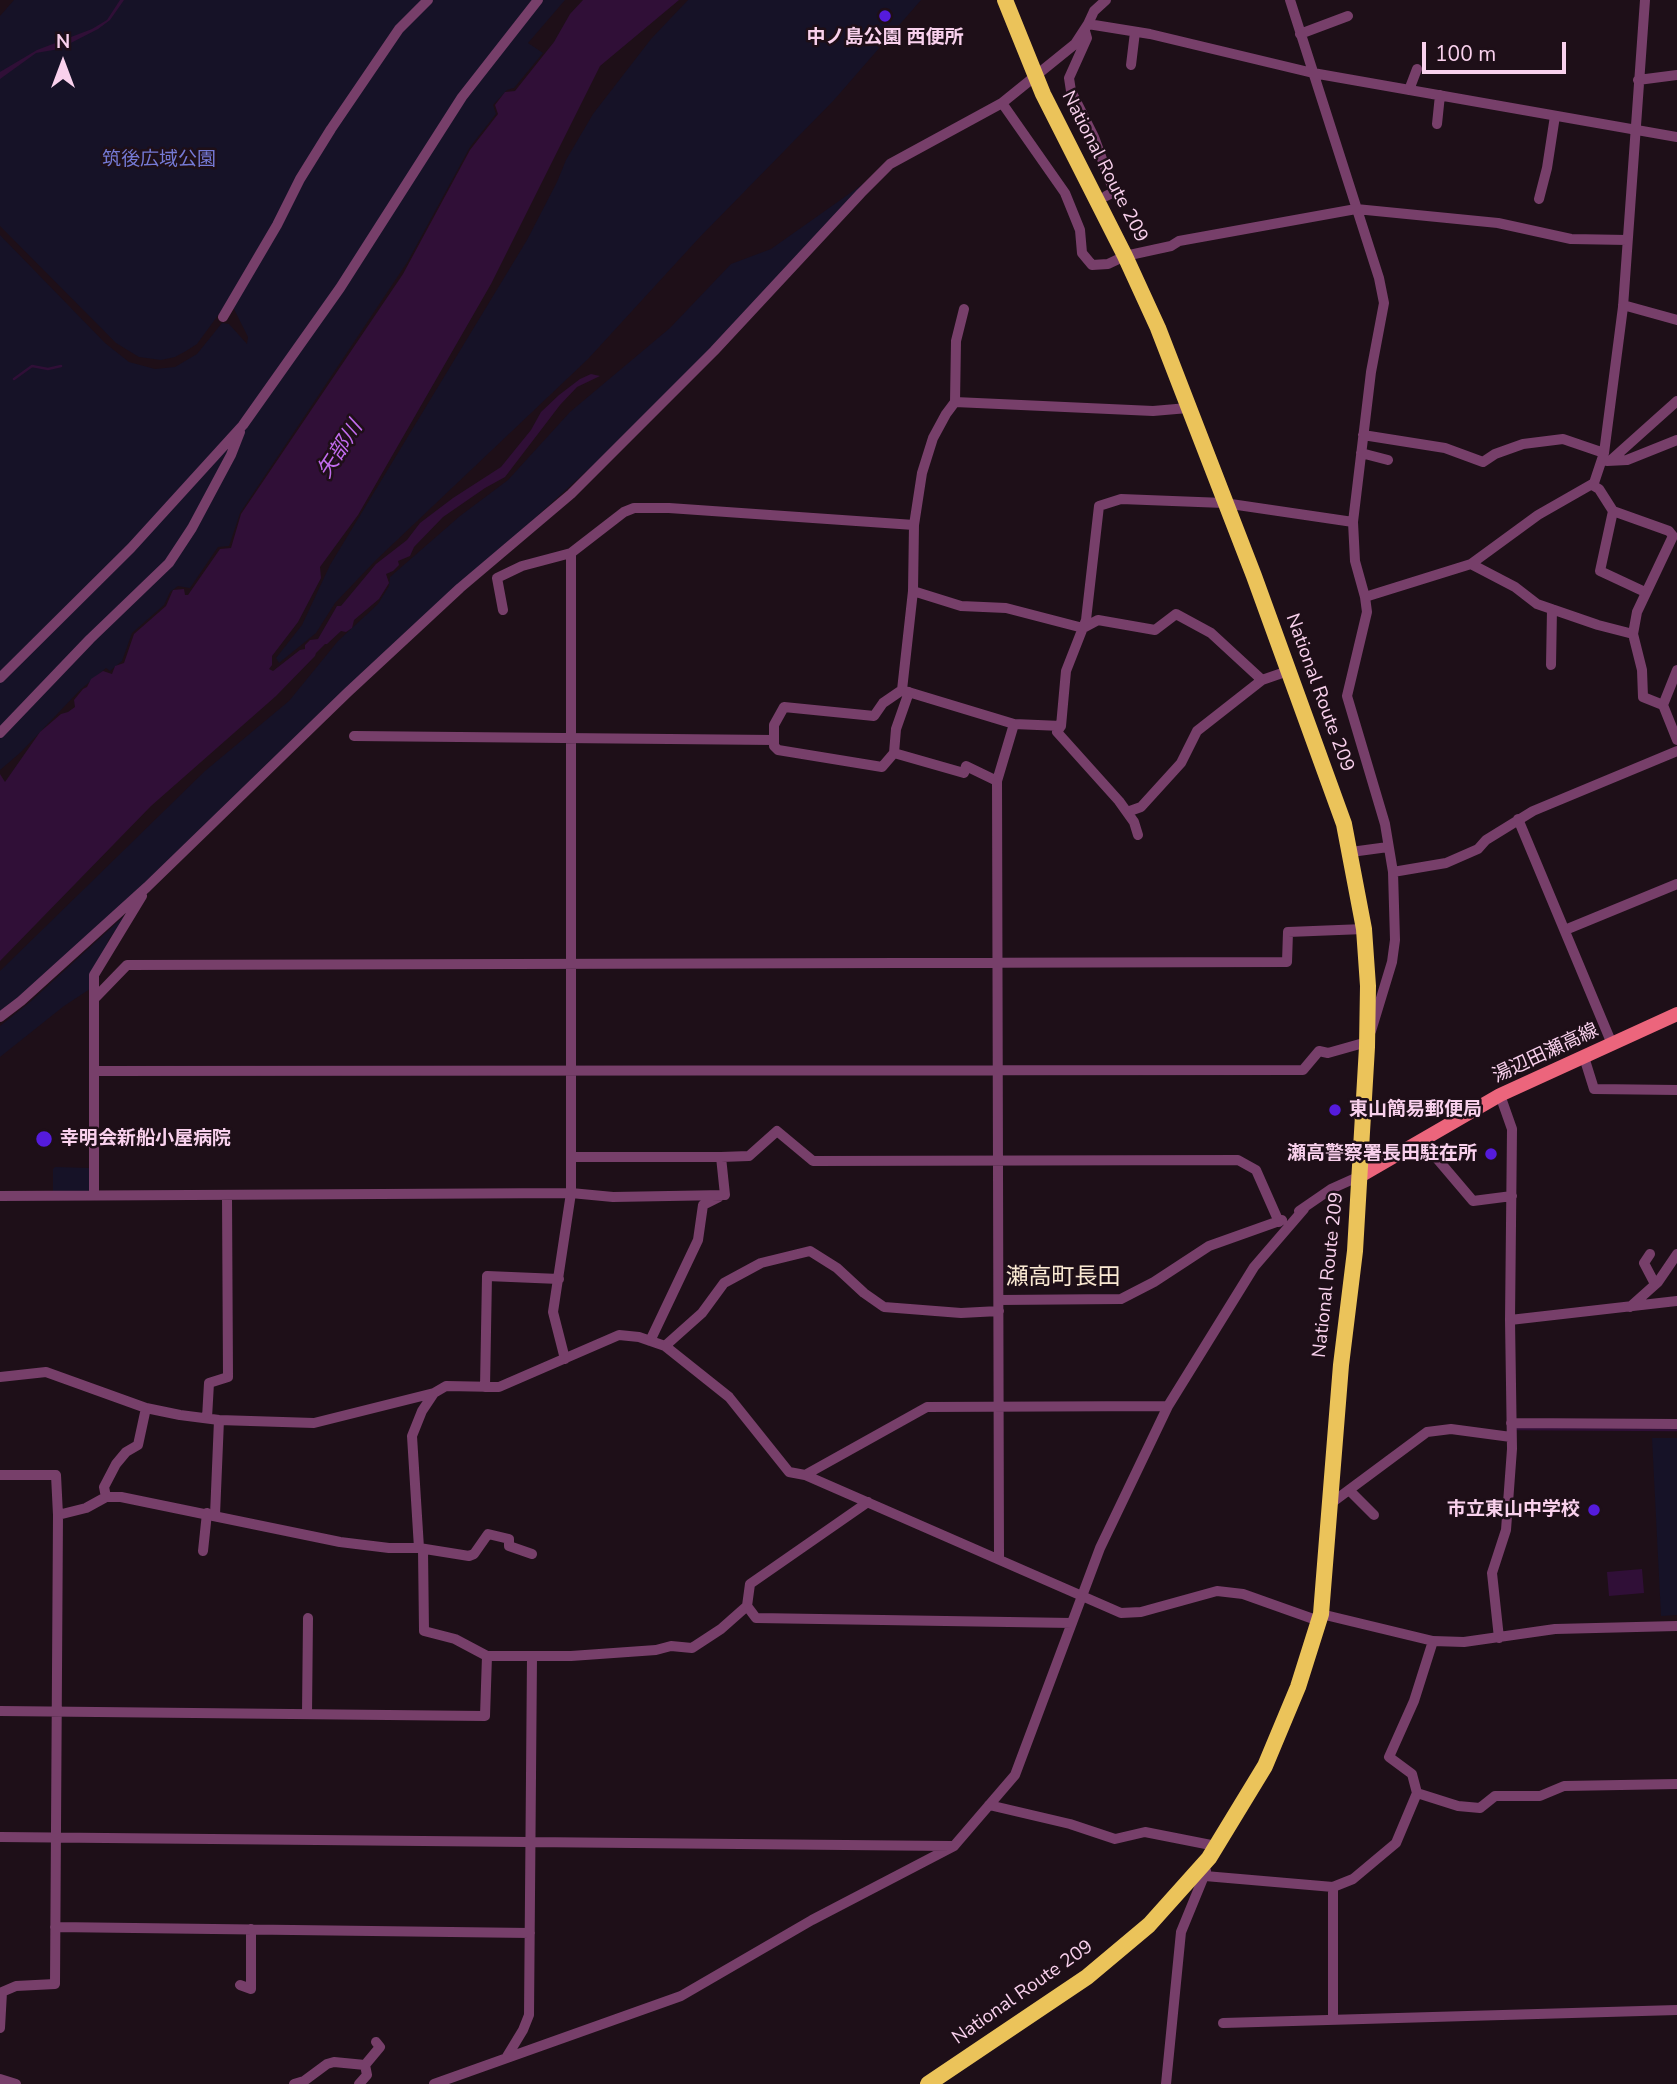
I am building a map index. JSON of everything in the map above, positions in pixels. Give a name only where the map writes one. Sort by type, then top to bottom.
[{"type":"highway","name":"National Route 209","points":[[928,2084],[948,2078],[1087,1977],[1149,1925],[1212,1852],[1265,1766],[1298,1687],[1320,1618],[1340,1365],[1355,1251],[1367,1044],[1368,986],[1364,929],[1351,852],[1340,815],[1254,576],[1158,328],[1044,94],[1006,0]]},
{"type":"main road","name":"湯辺田瀬高線","points":[[1360,1176],[1500,1096],[1677,1014]]},
{"type":"street","points":[[223,317],[331,129],[400,29],[428,0]]},
{"type":"street","points":[[0,678],[131,548],[243,425],[340,288],[462,97],[538,0]]},
{"type":"street","points":[[0,1017],[147,887],[441,606],[571,494],[714,351],[890,164],[1002,103],[1075,44],[1094,11],[1106,0]]},
{"type":"street","points":[[95,1071],[1303,1070],[1320,1051],[1328,1053],[1367,1044],[1392,962],[1395,940],[1393,872],[1385,824],[1347,696],[1367,612],[1355,561],[1353,522],[1371,372],[1384,303],[1379,278],[1290,0]]},
{"type":"street","points":[[1365,597],[1471,564],[1538,515],[1592,485],[1605,458],[1623,305],[1644,0]]},
{"type":"street","points":[[1300,34],[1348,16]]},
{"type":"street","points":[[1087,27],[1135,32],[1313,73],[1677,137]]},
{"type":"street","points":[[1087,27],[1087,38],[1069,78],[1114,192],[1106,195]]},
{"type":"street","points":[[1131,65],[1135,32]]},
{"type":"street","points":[[1409,90],[1418,69]]},
{"type":"street","points":[[1638,80],[1677,75]]},
{"type":"street","points":[[1437,124],[1440,95]]},
{"type":"street","points":[[1002,103],[1065,192],[1080,230],[1082,253],[1092,265],[1108,264],[1125,256],[1179,242],[1356,209],[1499,223],[1571,239],[1627,240]]},
{"type":"street","points":[[1539,199],[1555,116]]},
{"type":"street","points":[[1623,305],[1677,320]]},
{"type":"street","points":[[964,309],[956,341],[956,402],[946,414],[929,449],[914,524],[913,591],[906,691],[896,729],[894,753],[882,767],[778,750],[774,747],[774,725],[784,707],[874,716],[883,703],[906,691],[1014,724],[1061,726]]},
{"type":"street","points":[[1605,458],[1677,401]]},
{"type":"street","points":[[956,402],[1139,411],[1188,408]]},
{"type":"street","points":[[0,733],[90,639],[169,563],[231,455],[243,425]]},
{"type":"street","points":[[1363,435],[1446,449],[1483,462],[1495,454],[1523,444],[1563,439],[1605,458],[1627,460],[1677,440]]},
{"type":"street","points":[[1361,453],[1388,460]]},
{"type":"street","points":[[1592,485],[1599,489],[1612,511],[1669,531],[1673,536],[1645,592],[1637,612],[1633,634],[1642,670],[1643,697],[1663,705]]},
{"type":"street","points":[[1138,835],[1127,812],[1058,732],[1061,726],[1066,671],[1083,628],[1095,560],[1099,506],[1121,499],[1224,503],[1353,522]]},
{"type":"street","points":[[503,610],[497,578],[522,566],[571,553],[624,512],[634,508],[914,524]]},
{"type":"street","points":[[1612,511],[1600,571],[1645,592]]},
{"type":"street","points":[[565,1359],[553,1312],[571,1193],[571,553]]},
{"type":"street","points":[[1471,564],[1515,587],[1537,604],[1633,634]]},
{"type":"street","points":[[913,591],[961,606],[1006,608],[1083,628],[1098,620],[1155,630],[1176,614],[1211,633],[1262,680]]},
{"type":"street","points":[[1551,665],[1552,609]]},
{"type":"street","points":[[1677,670],[1663,705],[1677,740]]},
{"type":"street","points":[[1127,812],[1140,807],[1181,764],[1197,731],[1262,680],[1288,671]]},
{"type":"street","points":[[999,1559],[997,781],[1014,724]]},
{"type":"street","points":[[354,736],[774,740]]},
{"type":"street","points":[[1393,872],[1446,863],[1478,849],[1486,840],[1533,811],[1677,751]]},
{"type":"street","points":[[894,753],[964,773],[966,765],[997,781]]},
{"type":"street","points":[[1518,819],[1612,1044]]},
{"type":"street","points":[[1351,852],[1388,847]]},
{"type":"street","points":[[1565,930],[1677,884]]},
{"type":"street","points":[[94,1195],[94,975],[147,887]]},
{"type":"street","points":[[96,997],[127,965],[1287,962],[1289,932],[1364,929]]},
{"type":"street","points":[[1584,1057],[1594,1089],[1677,1090]]},
{"type":"street","points":[[1499,1638],[1492,1573],[1506,1530],[1512,1449],[1512,1129],[1500,1096]]},
{"type":"street","points":[[571,1157],[749,1156],[777,1131],[813,1161],[1238,1160],[1256,1170],[1279,1222]]},
{"type":"street","points":[[1422,1141],[1473,1201],[1512,1196]]},
{"type":"street","points":[[721,1157],[725,1195]]},
{"type":"street","points":[[665,1346],[702,1313],[723,1283],[761,1263],[810,1251],[837,1268],[884,1307],[961,1312],[999,1306],[1121,1299],[1154,1282],[1209,1246],[1279,1222],[1304,1209],[1331,1189],[1360,1176]]},
{"type":"street","points":[[0,1196],[571,1193],[613,1197],[725,1195]]},
{"type":"street","points":[[650,1341],[698,1240],[703,1206],[725,1195]]},
{"type":"street","points":[[206,1418],[209,1383],[228,1377],[227,1196]]},
{"type":"street","points":[[434,2084],[681,1996],[812,1920],[954,1846],[1015,1775],[1110,1527],[1168,1406],[1254,1267],[1304,1209]]},
{"type":"street","points":[[1650,1254],[1644,1263],[1655,1284]]},
{"type":"street","points":[[1630,1307],[1655,1284],[1677,1254]]},
{"type":"street","points":[[485,1387],[487,1276],[559,1279]]},
{"type":"street","points":[[1510,1320],[1677,1301]]},
{"type":"street","points":[[0,1377],[46,1372],[146,1408],[180,1415],[219,1420],[314,1423],[434,1393],[446,1386],[499,1387],[619,1335],[639,1337],[665,1346],[729,1397],[789,1472],[805,1475],[1121,1613],[1141,1612],[1217,1591],[1243,1594],[1320,1618],[1433,1641],[1464,1642],[1555,1629],[1677,1626]]},
{"type":"street","points":[[434,1393],[422,1411],[412,1436],[424,1632],[455,1639],[487,1656],[620,1653],[671,1646],[692,1648],[721,1629],[747,1606],[750,1584],[868,1502]]},
{"type":"street","points":[[805,1475],[927,1407],[1168,1406]]},
{"type":"street","points":[[106,1497],[104,1487],[116,1464],[126,1452],[138,1445],[146,1408]]},
{"type":"street","points":[[203,1551],[211,1514],[219,1420]]},
{"type":"street","points":[[1511,1423],[1677,1424]]},
{"type":"street","points":[[1330,1504],[1427,1432],[1451,1429],[1510,1437]]},
{"type":"street","points":[[0,1475],[56,1475],[58,1515],[55,1984],[16,1986],[2,1992],[0,2028]]},
{"type":"street","points":[[1349,1490],[1374,1515]]},
{"type":"street","points":[[58,1515],[86,1508],[106,1497],[121,1497],[340,1542],[469,1556],[488,1534],[509,1539],[509,1546],[531,1554]]},
{"type":"street","points":[[747,1606],[756,1618],[1072,1623]]},
{"type":"street","points":[[307,1714],[308,1618]]},
{"type":"street","points":[[1205,1875],[1332,1887],[1353,1879],[1396,1843],[1417,1793],[1412,1774],[1389,1757],[1414,1701],[1433,1641]]},
{"type":"street","points":[[0,1711],[485,1716],[487,1656]]},
{"type":"street","points":[[506,2059],[529,2015],[532,1656]]},
{"type":"street","points":[[1417,1793],[1458,1806],[1480,1808],[1495,1796],[1540,1796],[1564,1786],[1677,1784]]},
{"type":"street","points":[[989,1805],[1070,1824],[1115,1839],[1145,1832],[1212,1852],[1181,1932],[1166,2084]]},
{"type":"street","points":[[0,1837],[954,1846]]},
{"type":"street","points":[[1332,1887],[1332,2018]]},
{"type":"street","points":[[55,1927],[530,1933]]},
{"type":"street","points":[[240,1985],[251,1989],[251,1928]]},
{"type":"street","points":[[1223,2023],[1677,2010]]},
{"type":"street","points":[[365,2065],[380,2047],[376,2042]]},
{"type":"street","points":[[294,2084],[304,2081],[334,2062],[365,2065]]},
{"type":"street","points":[[359,2084],[367,2075],[365,2065]]},
{"type":"street","points":[[0,2080],[16,2084]]},
{"type":"green space","name":"筑後広域公園","points":[[14,0],[565,0],[528,43],[543,53],[514,88],[507,90],[493,105],[496,114],[470,147],[408,261],[240,513],[229,546],[218,547],[190,588],[178,586],[170,592],[164,605],[132,633],[122,661],[110,671],[106,668],[80,690],[21,752],[0,770],[0,235],[105,343],[129,362],[155,369],[175,367],[197,354],[222,323],[229,324],[247,344],[248,337],[233,307],[227,303],[197,344],[186,351],[161,360],[139,357],[116,343],[0,226],[0,16]]},
{"type":"green space","points":[[688,0],[921,0],[834,100],[698,239],[588,359],[376,560],[335,603],[316,633],[279,663],[276,658],[302,625],[330,565],[527,240],[566,160],[593,114],[651,39]]},
{"type":"green space","points":[[873,177],[642,421],[482,566],[109,922],[0,1015],[0,971],[205,771],[289,701],[338,641],[378,604],[389,586],[390,577],[460,516],[508,480],[570,412],[670,328],[731,264],[771,249]]},
{"type":"green space","points":[[134,907],[109,939],[90,989],[64,1006],[0,1057],[0,1026]]},
{"type":"green space","points":[[55,1167],[90,1168],[90,1191],[53,1193]]},
{"type":"green space","points":[[1652,1438],[1677,1438],[1677,1615],[1661,1616]]},
{"type":"water","points":[[120,0],[124,0],[110,20],[98,29],[59,49],[36,53],[0,79],[0,72],[37,50],[92,29],[107,20]]},
{"type":"water","name":"矢部川","points":[[583,0],[679,0],[600,66],[491,284],[358,515],[320,567],[321,578],[298,622],[272,656],[269,669],[273,671],[305,649],[310,640],[318,639],[337,606],[341,606],[376,564],[407,540],[420,523],[501,467],[531,430],[541,412],[559,395],[580,379],[591,374],[600,376],[577,387],[560,405],[505,477],[443,517],[414,547],[410,556],[398,561],[399,565],[386,574],[389,583],[379,599],[354,620],[352,628],[346,632],[341,631],[325,644],[276,696],[151,806],[0,961],[0,774],[5,782],[40,732],[61,714],[75,707],[74,700],[91,679],[103,671],[112,674],[115,666],[124,663],[134,634],[166,606],[173,590],[184,589],[185,595],[188,595],[220,549],[231,548],[241,514],[403,274],[470,150],[498,114],[495,105],[505,92],[515,91]]},
{"type":"water","points":[[1642,1569],[1644,1593],[1609,1596],[1607,1572]]},
{"type":"waterway","points":[[14,379],[32,366],[48,369],[61,366]]},
{"type":"waterway","points":[[1517,1429],[1677,1430]]},
{"type":"place","name":"中ノ島公園 西便所","points":[[885,16]]},
{"type":"place","name":"東山簡易郵便局","points":[[1335,1110]]},
{"type":"place","name":"幸明会新船小屋病院","points":[[44,1139]]},
{"type":"place","name":"瀬高警察署長田駐在所","points":[[1491,1154]]},
{"type":"place","name":"市立東山中学校","points":[[1594,1510]]},
{"type":"district","name":"瀬高町長田","points":[[1063,1278]]}]
